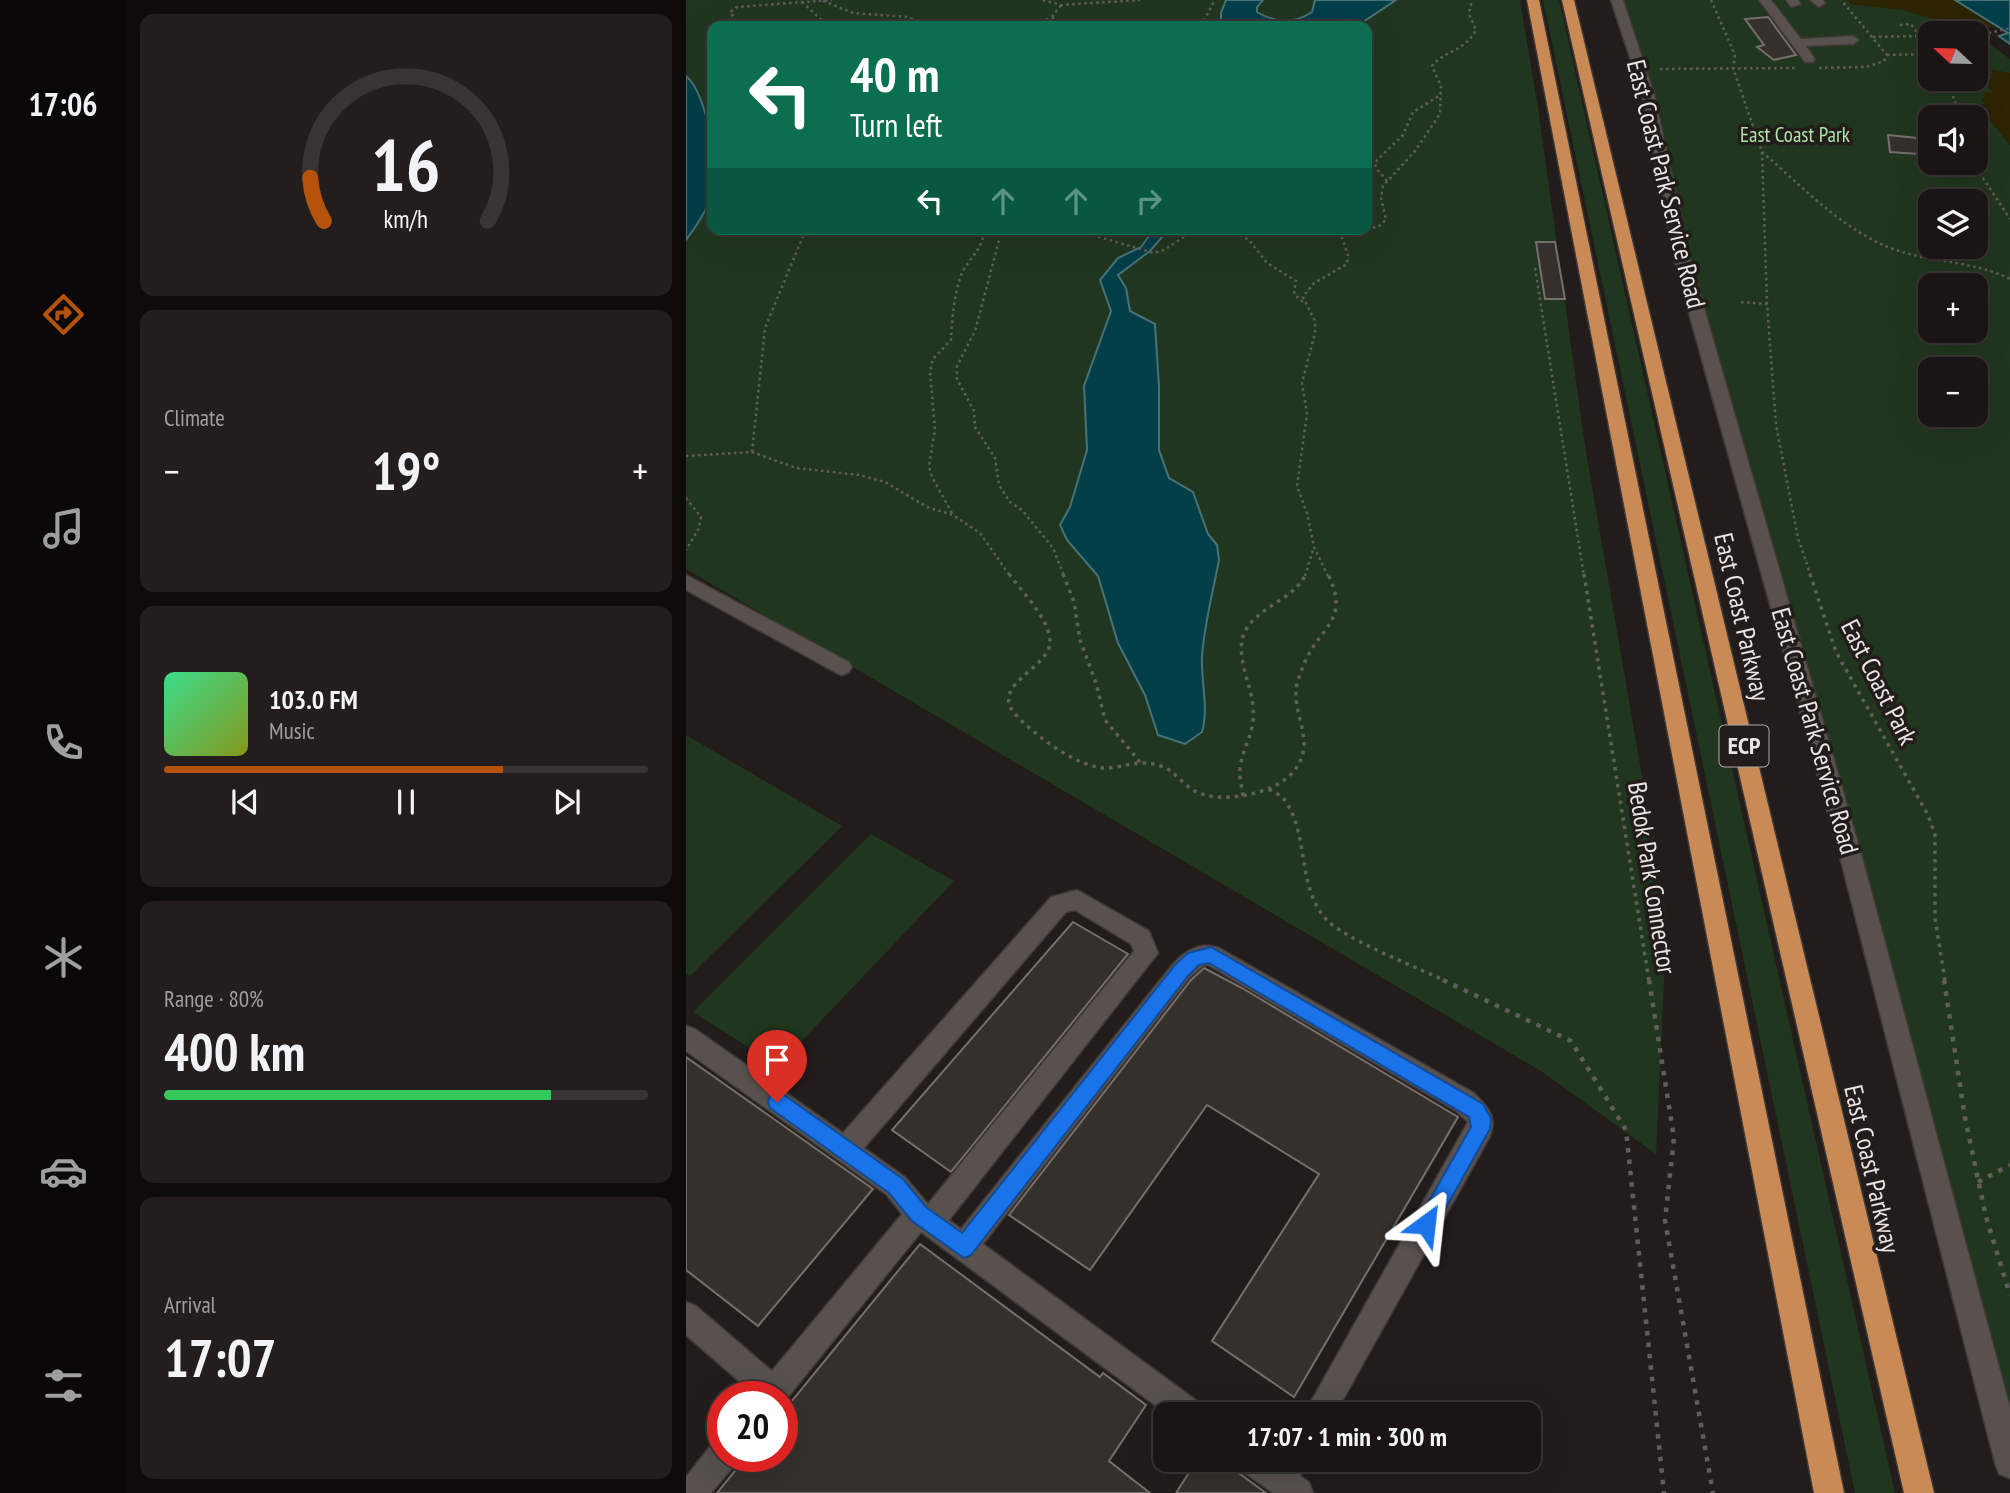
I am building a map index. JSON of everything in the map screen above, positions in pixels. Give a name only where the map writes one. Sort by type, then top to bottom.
[{"type":"highway","name":"ECP","points":[[1533,0],[1829,1493]]},
{"type":"highway","name":"East Coast Parkway","points":[[1568,0],[1919,1493]]},
{"type":"street","name":"East Coast Park Service Road","points":[[1617,0],[1648,94],[1682,259],[1852,858],[2010,1463]]},
{"type":"street","points":[[1765,0],[1809,58]]},
{"type":"street","points":[[1798,43],[1853,40]]},
{"type":"street","points":[[686,582],[842,667]]},
{"type":"street","points":[[783,1381],[925,1218],[1146,953],[1141,939],[1077,900],[1059,904],[845,1150]]},
{"type":"street","points":[[964,1247],[1181,971],[1194,958],[1211,955],[1465,1102],[1481,1118],[1480,1129],[1326,1402]]},
{"type":"street","points":[[686,1037],[896,1186],[925,1218],[1175,1402]]},
{"type":"street","points":[[686,1316],[758,1381]]},
{"type":"street","points":[[692,1493],[709,1472]]},
{"type":"path","points":[[736,21],[730,12],[737,7],[832,0]]},
{"type":"path","points":[[1044,0],[1061,5],[1140,0]]},
{"type":"path","points":[[1203,21],[1215,0]]},
{"type":"path","points":[[1372,228],[1387,220],[1381,198],[1387,181],[1415,151],[1422,136],[1440,114],[1441,86],[1433,63],[1461,52],[1471,41],[1476,30],[1469,14],[1472,0]]},
{"type":"path","name":"East Coast Park","points":[[1711,0],[1735,55],[1733,68],[1762,152],[1767,304],[1776,425],[1798,538],[1836,652],[1928,815],[1936,835],[1935,918],[1965,1118],[1978,1182],[2010,1293]]},
{"type":"path","points":[[821,1],[853,13],[908,17],[911,21]]},
{"type":"path","points":[[802,2],[821,21]]},
{"type":"path","points":[[1052,18],[1061,5]]},
{"type":"path","points":[[1041,21],[1052,18],[1062,21]]},
{"type":"path","points":[[1900,25],[1911,24],[1918,33]]},
{"type":"path","points":[[1988,34],[2010,29]]},
{"type":"path","points":[[1873,37],[1918,36]]},
{"type":"path","points":[[1887,55],[1918,54]]},
{"type":"path","points":[[1660,69],[1733,68]]},
{"type":"path","points":[[1387,181],[1376,168],[1376,162],[1406,131],[1413,112],[1439,96]]},
{"type":"path","points":[[1762,152],[1845,220],[1877,241],[1911,254],[1990,269],[2010,279]]},
{"type":"path","points":[[1981,175],[2010,219]]},
{"type":"path","points":[[752,452],[765,328],[790,274],[804,235]]},
{"type":"path","points":[[953,515],[932,477],[929,466],[935,430],[930,371],[933,359],[951,340],[952,318],[962,274],[985,241],[984,235]]},
{"type":"path","points":[[1000,235],[972,341],[957,366],[957,379],[974,411],[975,427],[995,458],[999,485],[1053,548],[1074,601],[1080,639],[1096,683],[1105,720],[1140,762]]},
{"type":"path","points":[[1096,235],[1154,253],[1164,250],[1187,235]]},
{"type":"path","points":[[686,456],[752,452],[796,468],[872,478],[885,482],[927,507],[953,515],[979,533],[1047,627],[1048,653],[1010,691],[1008,702],[1014,713],[1078,762],[1107,768],[1140,762],[1163,766],[1194,791],[1209,796],[1243,796],[1268,789],[1293,772],[1304,748],[1296,689],[1304,661],[1323,636],[1337,608],[1334,587],[1314,547],[1307,513],[1297,486],[1307,414],[1302,383],[1315,333],[1315,321],[1305,304],[1294,294],[1296,281],[1267,263],[1249,240],[1240,235]]},
{"type":"path","points":[[1305,304],[1304,292],[1347,264],[1349,260],[1342,238],[1346,235]]},
{"type":"path","name":"Bedok Park Connector","points":[[1535,268],[1674,1139],[1665,1220],[1713,1493]]},
{"type":"path","points":[[1741,302],[1767,304]]},
{"type":"path","points":[[686,498],[701,511],[702,518],[686,550]]},
{"type":"path","points":[[1243,796],[1240,767],[1255,725],[1240,648],[1241,638],[1254,620],[1295,590],[1307,577],[1313,563],[1314,547]]},
{"type":"path","points":[[1268,789],[1285,799],[1292,813],[1313,899],[1326,920],[1362,941],[1571,1041],[1626,1130],[1664,1493]]},
{"type":"path","points":[[1978,1182],[2010,1165]]},
{"type":"green space","points":[[686,0],[1520,0],[1538,108],[1585,446],[1667,921],[1656,1154],[1541,1071],[686,569]]},
{"type":"green space","points":[[1543,0],[1559,0],[1895,1493],[1855,1493]]},
{"type":"green space","name":"East Coast Park","points":[[1620,0],[1848,0],[1851,4],[1904,10],[1940,21],[1918,21],[1918,91],[1988,91],[1988,43],[2010,59],[2010,73],[1992,70],[1993,79],[1989,81],[1994,92],[1987,105],[1918,105],[1918,175],[1988,175],[1988,117],[2010,145],[2010,1408],[1850,819],[1677,239]]},
{"type":"green space","points":[[686,735],[842,826],[690,976],[686,974]]},
{"type":"green space","points":[[871,834],[954,881],[778,1066],[693,1012]]},
{"type":"sand","points":[[1848,0],[1955,0],[1998,26],[1988,27],[1988,21],[1940,21],[1904,10],[1851,4]]},
{"type":"sand","points":[[1990,70],[2010,73],[2010,145],[1988,117],[1988,105],[1982,99],[1985,97],[1984,93],[1993,92],[1989,89],[1988,79],[1993,78],[1990,75],[1994,74]]},
{"type":"water","points":[[1226,0],[1263,0],[1257,7],[1257,12],[1284,21],[1221,21]]},
{"type":"water","points":[[1315,0],[1396,0],[1364,21],[1284,21],[1298,19],[1312,12]]},
{"type":"water","points":[[1955,0],[2010,0],[2010,44],[1999,36],[2008,33]]},
{"type":"water","points":[[686,76],[694,85],[707,120],[707,207],[686,240]]},
{"type":"water","points":[[1150,235],[1164,235],[1150,251],[1118,275],[1126,288],[1130,311],[1155,324],[1159,450],[1169,478],[1193,492],[1208,534],[1217,545],[1219,560],[1203,645],[1204,723],[1202,732],[1185,744],[1158,735],[1145,695],[1118,643],[1098,576],[1067,540],[1060,525],[1070,507],[1087,450],[1084,386],[1111,311],[1100,280],[1118,258],[1141,247]]},
{"type":"building","points":[[1768,17],[1796,55],[1774,60],[1757,47],[1764,45],[1745,19]]},
{"type":"building","points":[[1888,135],[1917,138],[1918,154],[1890,152]]},
{"type":"building","points":[[1536,242],[1555,242],[1565,299],[1545,299]]},
{"type":"building","points":[[1073,922],[1128,954],[951,1172],[892,1130]]},
{"type":"building","points":[[1204,968],[1458,1117],[1294,1397],[1212,1341],[1319,1174],[1207,1105],[1090,1270],[1009,1215],[1191,980]]},
{"type":"building","points":[[686,1057],[873,1189],[758,1326],[686,1270]]},
{"type":"building","points":[[920,1244],[1100,1377],[1103,1373],[1146,1405],[1109,1461],[1150,1493],[717,1493],[734,1472],[798,1472],[798,1393]]},
{"type":"building","points":[[1189,1472],[1237,1472],[1266,1493],[1176,1493]]},
{"type":"route","points":[[777,1102],[896,1186],[919,1214],[964,1247],[1181,971],[1194,958],[1211,955],[1465,1102],[1476,1111],[1481,1118],[1480,1129],[1426,1224]]}]
